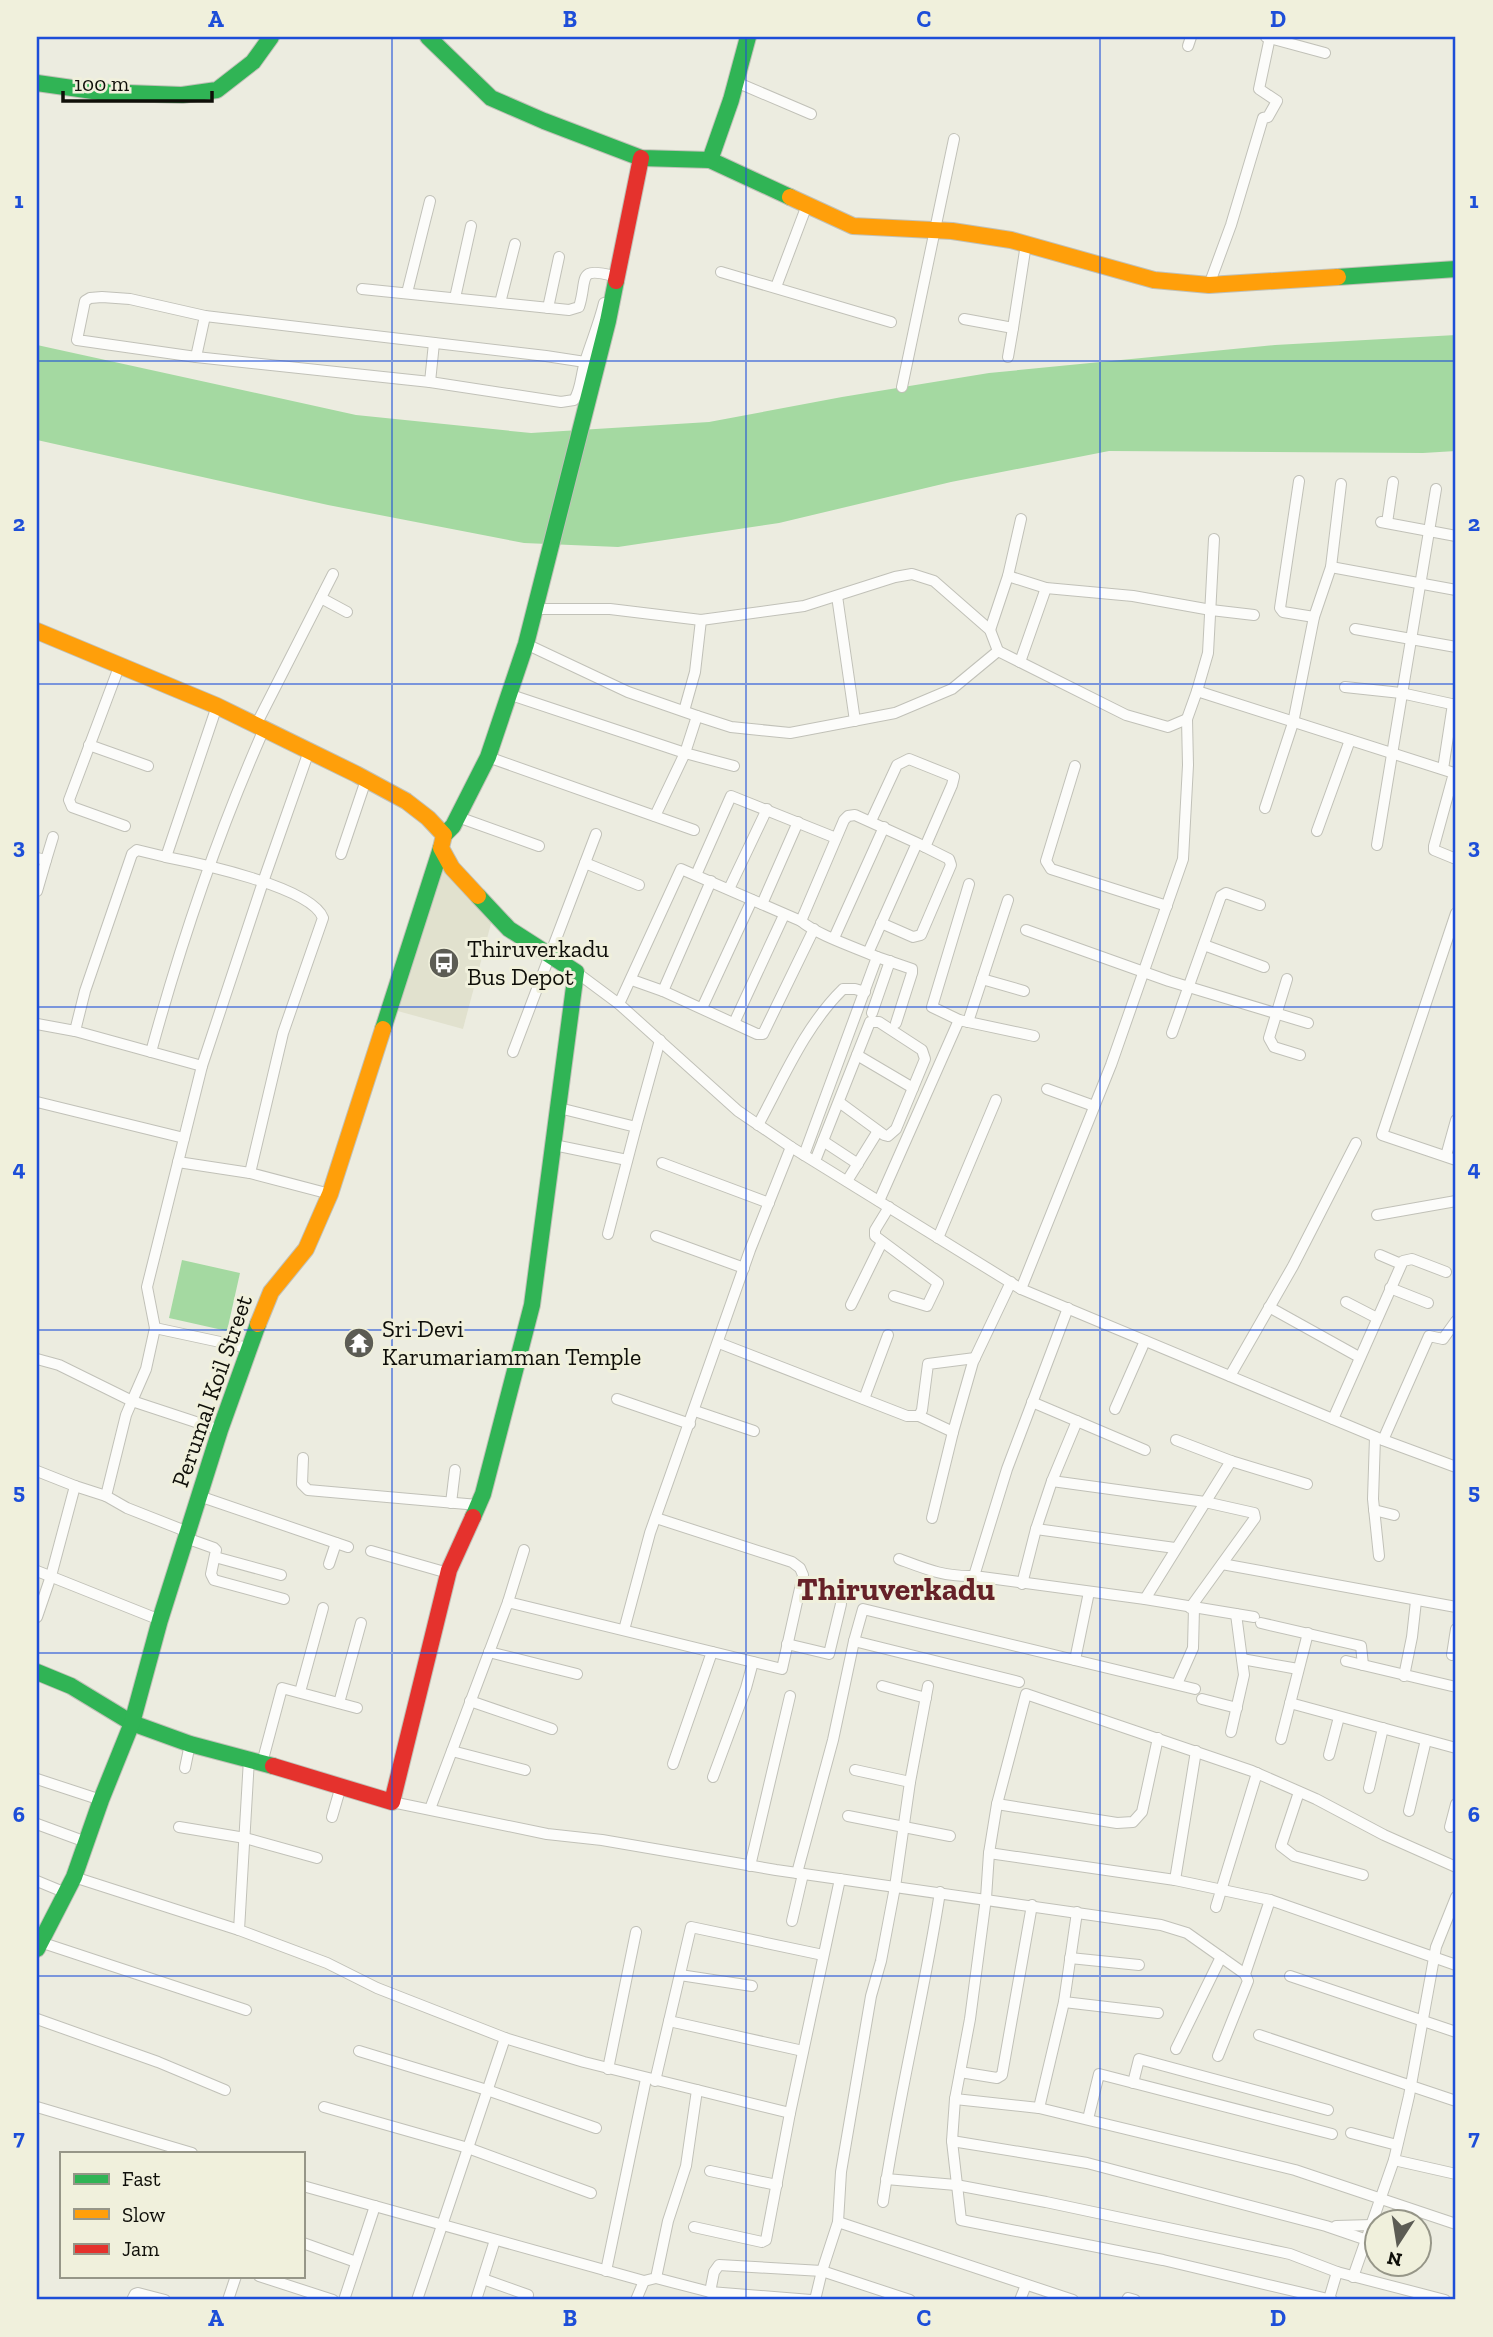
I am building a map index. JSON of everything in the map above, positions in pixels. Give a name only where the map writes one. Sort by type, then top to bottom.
[{"type":"street","points":[[37,83],[100,92],[182,95],[217,90],[253,62],[271,37]]},
{"type":"street","points":[[428,37],[491,98],[641,158],[710,160],[853,226],[936,230],[1011,240],[1154,279],[1209,285],[1456,269]]},
{"type":"street","points":[[710,160],[748,37]]},
{"type":"street","points":[[1209,285],[1231,225],[1263,118],[1268,117],[1277,101],[1259,89],[1268,37],[1325,53]]},
{"type":"street","points":[[736,82],[811,114]]},
{"type":"street","points":[[902,387],[954,139]]},
{"type":"street","points":[[442,842],[458,817],[488,757],[526,644],[584,418],[641,158]]},
{"type":"street","points":[[407,293],[430,201]]},
{"type":"street","points":[[776,287],[807,205]]},
{"type":"street","points":[[455,298],[471,226]]},
{"type":"street","points":[[500,303],[515,244]]},
{"type":"street","points":[[1008,357],[1026,244]]},
{"type":"street","points":[[548,308],[559,257]]},
{"type":"street","points":[[362,289],[569,310],[578,308],[588,274],[596,271],[615,276]]},
{"type":"street","points":[[721,272],[891,322]]},
{"type":"street","points":[[585,362],[205,316],[130,299],[102,297],[85,301],[77,340],[196,357],[430,382],[561,402],[574,400],[577,395],[585,362],[599,325],[610,278],[615,276]]},
{"type":"street","points":[[196,357],[205,316]]},
{"type":"street","points":[[964,319],[1013,328]]},
{"type":"street","points":[[430,382],[435,343]]},
{"type":"street","points":[[1299,481],[1280,608],[1283,612],[1314,617]]},
{"type":"street","points":[[1393,482],[1384,523],[1456,536]]},
{"type":"street","points":[[1265,808],[1293,723],[1314,617],[1331,567],[1341,484]]},
{"type":"street","points":[[1377,845],[1436,489]]},
{"type":"street","points":[[990,630],[1008,576],[1021,519]]},
{"type":"street","points":[[1021,1289],[1094,1106],[1183,859],[1188,765],[1187,719],[1208,653],[1208,610],[1214,539]]},
{"type":"street","points":[[1331,567],[1456,590]]},
{"type":"street","points":[[151,1052],[210,865],[260,727],[332,574]]},
{"type":"street","points":[[535,609],[610,609],[701,621],[804,606],[912,574],[934,581],[990,630],[998,651],[1126,715],[1168,727],[1187,719]]},
{"type":"street","points":[[1008,576],[1046,588],[1133,596],[1208,610],[1254,615]]},
{"type":"street","points":[[1020,662],[1046,588]]},
{"type":"street","points":[[837,596],[855,721]]},
{"type":"street","points":[[321,598],[347,612]]},
{"type":"street","points":[[684,711],[695,672],[701,621]]},
{"type":"street","points":[[1355,629],[1456,647]]},
{"type":"street","points":[[37,631],[217,706],[406,801],[428,818],[442,842],[452,868],[509,929],[620,1004],[738,1111],[804,1155],[1021,1289],[1332,1419],[1456,1467]]},
{"type":"street","points":[[526,644],[628,692],[697,716],[730,727],[790,733],[895,713],[951,688],[998,651]]},
{"type":"street","points":[[119,667],[69,804],[125,826]]},
{"type":"street","points":[[1345,687],[1401,693],[1455,705],[1443,769]]},
{"type":"street","points":[[1197,691],[1454,772],[1434,850],[1456,859]]},
{"type":"street","points":[[508,694],[685,753],[734,766]]},
{"type":"street","points":[[166,857],[217,706]]},
{"type":"street","points":[[655,816],[685,753],[697,716]]},
{"type":"street","points":[[1317,831],[1350,740]]},
{"type":"street","points":[[89,745],[148,766]]},
{"type":"street","points":[[106,1496],[126,1415],[146,1370],[155,1328],[147,1287],[202,1066],[309,751]]},
{"type":"street","points":[[488,757],[694,830]]},
{"type":"street","points":[[804,1155],[864,992],[881,922],[954,777],[904,760],[897,765],[872,821]]},
{"type":"street","points":[[1075,766],[1046,860],[1047,865],[1051,869],[1167,906]]},
{"type":"street","points":[[341,854],[366,780]]},
{"type":"street","points":[[696,875],[731,796],[836,838]]},
{"type":"street","points":[[729,889],[767,809]]},
{"type":"street","points":[[801,921],[844,820],[855,815],[949,859],[951,865],[921,935],[913,937],[881,922]]},
{"type":"street","points":[[458,817],[540,846]]},
{"type":"street","points":[[702,1008],[798,822]]},
{"type":"street","points":[[834,938],[884,827]]},
{"type":"street","points":[[513,1052],[596,834]]},
{"type":"street","points":[[37,891],[41,859],[53,837]]},
{"type":"street","name":"Perumal Koil Street","points":[[39,1946],[74,1877],[132,1723],[160,1620],[248,1348],[271,1292],[306,1249],[330,1194],[442,842]]},
{"type":"street","points":[[75,1031],[85,991],[132,854],[137,850],[210,865],[263,882],[312,903],[320,910],[323,918],[283,1033],[250,1173]]},
{"type":"street","points":[[585,863],[639,885]]},
{"type":"street","points":[[620,1004],[681,869],[873,955],[912,969],[896,1023]]},
{"type":"street","points":[[663,991],[711,881]]},
{"type":"street","points":[[969,884],[932,1007],[963,1021],[1034,1036]]},
{"type":"street","points":[[1172,1033],[1223,894],[1260,905]]},
{"type":"street","points":[[879,1201],[982,979],[1008,900]]},
{"type":"street","points":[[1456,913],[1382,1135],[1451,1158],[1456,1120]]},
{"type":"street","points":[[734,1023],[784,915]]},
{"type":"street","points":[[632,980],[663,991],[757,1034],[764,1034],[814,929]]},
{"type":"street","points":[[1026,930],[1308,1023]]},
{"type":"street","points":[[1204,945],[1265,967]]},
{"type":"street","points":[[872,1013],[890,961]]},
{"type":"street","points":[[392,1802],[448,1573],[483,1494],[532,1304],[576,972]]},
{"type":"street","points":[[982,979],[1024,991]]},
{"type":"street","points":[[1287,979],[1269,1038],[1274,1047],[1300,1055]]},
{"type":"street","points":[[758,1125],[813,1025],[833,999],[843,989],[864,992]]},
{"type":"street","points":[[815,1161],[870,1023],[879,1022],[922,1050],[925,1059],[893,1133],[888,1136],[878,1131],[839,1102]]},
{"type":"street","points":[[37,1024],[75,1031],[202,1066]]},
{"type":"street","points":[[608,1234],[660,1040]]},
{"type":"street","points":[[857,1055],[913,1088]]},
{"type":"street","points":[[1047,1089],[1094,1106]]},
{"type":"street","points":[[938,1238],[996,1100]]},
{"type":"street","points":[[37,1102],[184,1138]]},
{"type":"street","points":[[559,1108],[635,1127]]},
{"type":"street","points":[[847,1181],[878,1131]]},
{"type":"street","points":[[823,1141],[858,1164]]},
{"type":"street","points":[[1230,1376],[1304,1245],[1356,1143]]},
{"type":"street","points":[[554,1145],[627,1160]]},
{"type":"street","points":[[624,1630],[656,1518],[744,1268],[791,1146]]},
{"type":"street","points":[[178,1162],[250,1173],[330,1194]]},
{"type":"street","points":[[662,1163],[769,1203]]},
{"type":"street","points":[[1377,1214],[1456,1201]]},
{"type":"street","points":[[889,1207],[874,1236],[938,1282],[927,1306],[894,1296]]},
{"type":"street","points":[[656,1236],[744,1268]]},
{"type":"street","points":[[851,1304],[882,1242]]},
{"type":"street","points":[[1380,1255],[1401,1264]]},
{"type":"street","points":[[1332,1419],[1401,1264],[1405,1259],[1412,1259],[1446,1272]]},
{"type":"street","points":[[932,1518],[975,1358],[1011,1282]]},
{"type":"street","points":[[1390,1287],[1428,1303]]},
{"type":"street","points":[[1346,1302],[1377,1318]]},
{"type":"street","points":[[1269,1307],[1359,1357]]},
{"type":"street","points":[[974,1576],[1007,1469],[1068,1308]]},
{"type":"street","points":[[1379,1556],[1373,1465],[1379,1438],[1429,1336],[1443,1339],[1456,1324]]},
{"type":"street","points":[[155,1328],[248,1348]]},
{"type":"street","points":[[864,1399],[888,1335]]},
{"type":"street","points":[[1115,1409],[1145,1341]]},
{"type":"street","points":[[719,1343],[902,1415],[919,1416],[953,1432]]},
{"type":"street","points":[[919,1416],[928,1364],[975,1358]]},
{"type":"street","points":[[37,1359],[59,1365],[132,1401],[220,1430]]},
{"type":"street","points":[[617,1399],[690,1424]]},
{"type":"street","points":[[1032,1402],[1145,1450]]},
{"type":"street","points":[[695,1410],[754,1432]]},
{"type":"street","points":[[1022,1584],[1052,1481],[1077,1421]]},
{"type":"street","points":[[1176,1440],[1231,1461],[1307,1484]]},
{"type":"street","points":[[303,1458],[302,1485],[308,1490],[478,1505]]},
{"type":"street","points":[[1145,1599],[1231,1461]]},
{"type":"street","points":[[451,1503],[455,1470]]},
{"type":"street","points":[[37,1471],[106,1496],[214,1548],[211,1574],[214,1580],[284,1599]]},
{"type":"street","points":[[1052,1481],[1205,1502],[1251,1512],[1255,1516],[1192,1608],[1193,1648],[1177,1684]]},
{"type":"street","points":[[37,1617],[75,1486]]},
{"type":"street","points":[[199,1496],[348,1547]]},
{"type":"street","points":[[1374,1510],[1394,1515]]},
{"type":"street","points":[[508,1602],[782,1669],[803,1575],[800,1567],[792,1562],[656,1518]]},
{"type":"street","points":[[1036,1529],[1175,1548]]},
{"type":"street","points":[[329,1564],[336,1542]]},
{"type":"street","points":[[430,1809],[508,1602],[524,1550]]},
{"type":"street","points":[[371,1551],[448,1573]]},
{"type":"street","points":[[215,1556],[281,1575]]},
{"type":"street","points":[[899,1559],[934,1573],[1145,1599],[1236,1614],[1361,1646],[1363,1665]]},
{"type":"street","points":[[1222,1564],[1456,1607]]},
{"type":"street","points":[[37,1570],[160,1620]]},
{"type":"street","points":[[1075,1660],[1089,1592]]},
{"type":"street","points":[[1404,1676],[1416,1601]]},
{"type":"street","points":[[788,1644],[829,1654],[841,1604]]},
{"type":"street","points":[[300,1692],[323,1608]]},
{"type":"street","points":[[792,1921],[800,1874],[864,1608],[1195,1689]]},
{"type":"street","points":[[1231,1732],[1244,1675],[1236,1614]]},
{"type":"street","points":[[339,1703],[361,1623]]},
{"type":"street","points":[[1452,1655],[1456,1629]]},
{"type":"street","points":[[1281,1739],[1307,1633]]},
{"type":"street","points":[[854,1641],[1019,1682]]},
{"type":"street","points":[[489,1652],[577,1674]]},
{"type":"street","points":[[673,1764],[712,1652]]},
{"type":"street","points":[[1242,1659],[1298,1669]]},
{"type":"street","points":[[1346,1661],[1456,1688]]},
{"type":"street","points":[[713,1777],[754,1662]]},
{"type":"street","points":[[37,1672],[71,1686],[132,1723],[190,1744],[392,1802],[547,1834],[602,1840],[800,1874],[1161,1924],[1187,1933],[1245,1974],[1248,1981],[1218,2056]]},
{"type":"street","points":[[882,1686],[926,1698]]},
{"type":"street","points":[[304,2186],[644,2281],[656,2278],[710,2292],[813,2300],[838,2222],[841,2172],[871,1996],[881,1961],[895,1887],[910,1782],[929,1686]]},
{"type":"street","points":[[239,1930],[244,1838],[256,1761],[281,1690],[285,1688],[357,1708]]},
{"type":"street","points":[[1337,2272],[1330,2300],[1163,2260],[961,2220],[952,2141],[955,2099],[970,2019],[997,1804],[1026,1694],[1257,1773],[1456,1867]]},
{"type":"street","points":[[750,1866],[790,1696]]},
{"type":"street","points":[[1202,1699],[1237,1708]]},
{"type":"street","points":[[470,1701],[552,1729]]},
{"type":"street","points":[[1290,1703],[1456,1748]]},
{"type":"street","points":[[1329,1755],[1339,1717]]},
{"type":"street","points":[[1369,1788],[1383,1728]]},
{"type":"street","points":[[997,1804],[1117,1823],[1133,1822],[1142,1812],[1158,1738]]},
{"type":"street","points":[[1409,1811],[1426,1740]]},
{"type":"street","points":[[185,1768],[190,1744]]},
{"type":"street","points":[[452,1751],[525,1770]]},
{"type":"street","points":[[1175,1880],[1196,1751]]},
{"type":"street","points":[[855,1770],[910,1782]]},
{"type":"street","points":[[1216,1907],[1257,1773]]},
{"type":"street","points":[[37,1779],[101,1800]]},
{"type":"street","points":[[332,1817],[341,1786]]},
{"type":"street","points":[[1299,1792],[1281,1846],[1294,1856],[1363,1875]]},
{"type":"street","points":[[1450,1828],[1456,1804]]},
{"type":"street","points":[[848,1816],[950,1836]]},
{"type":"street","points":[[37,1824],[86,1842]]},
{"type":"street","points":[[179,1827],[244,1838],[317,1858]]},
{"type":"street","points":[[989,1853],[1175,1880],[1270,1900],[1456,1965]]},
{"type":"street","points":[[74,1877],[239,1930],[327,1963],[377,1988],[505,2038],[651,2080],[790,2113]]},
{"type":"street","points":[[695,2227],[764,2241],[767,2238],[839,1879]]},
{"type":"street","points":[[37,1881],[65,1893]]},
{"type":"street","points":[[883,2202],[919,2003],[928,1970],[940,1892]]},
{"type":"street","points":[[1378,2208],[1394,2160],[1436,1947],[1456,1897]]},
{"type":"street","points":[[1245,1974],[1270,1900]]},
{"type":"street","points":[[960,2072],[997,2078],[1002,2075],[1032,1905]]},
{"type":"street","points":[[1039,2108],[1064,2002],[1077,1912]]},
{"type":"street","points":[[606,2271],[651,2080],[669,2021],[691,1927],[824,1955]]},
{"type":"street","points":[[608,2068],[636,1932]]},
{"type":"street","points":[[39,1946],[246,2010]]},
{"type":"street","points":[[1177,2049],[1222,1957]]},
{"type":"street","points":[[1070,1958],[1139,1965]]},
{"type":"street","points":[[680,1975],[752,1986]]},
{"type":"street","points":[[1290,1976],[1456,2032]]},
{"type":"street","points":[[1064,2002],[1158,2013]]},
{"type":"street","points":[[37,2019],[158,2062],[225,2090]]},
{"type":"street","points":[[669,2021],[803,2051]]},
{"type":"street","points":[[1259,2035],[1456,2101]]},
{"type":"street","points":[[417,2300],[505,2038]]},
{"type":"street","points":[[359,2051],[487,2090],[596,2128]]},
{"type":"street","points":[[1133,2083],[1139,2059],[1328,2110]]},
{"type":"street","points":[[1088,2119],[1099,2074],[1332,2134]]},
{"type":"street","points":[[656,2278],[668,2221],[686,2166],[697,2090]]},
{"type":"street","points":[[955,2099],[1039,2108],[1295,2170],[1456,2224]]},
{"type":"street","points":[[324,2107],[468,2148],[591,2193]]},
{"type":"street","points":[[37,2108],[189,2152]]},
{"type":"street","points":[[1351,2133],[1397,2145]]},
{"type":"street","points":[[952,2141],[1087,2163],[1326,2226],[1364,2239]]},
{"type":"street","points":[[1394,2160],[1456,2174]]},
{"type":"street","points":[[710,2171],[777,2185]]},
{"type":"street","points":[[886,2179],[956,2185],[1290,2254],[1353,2277],[1445,2300]]},
{"type":"street","points":[[344,2300],[375,2206]]},
{"type":"street","points":[[838,2222],[1073,2300]]},
{"type":"street","points":[[1326,2226],[1364,2225]]},
{"type":"street","points":[[476,2300],[495,2240]]},
{"type":"street","points":[[304,2243],[356,2262]]},
{"type":"street","points":[[1353,2277],[1364,2248]]},
{"type":"street","points":[[710,2292],[714,2272],[719,2265],[822,2271],[910,2300]]},
{"type":"street","points":[[228,2300],[235,2278]]},
{"type":"street","points":[[265,2278],[333,2300]]},
{"type":"street","points":[[483,2279],[528,2295]]},
{"type":"street","points":[[636,2300],[644,2281]]},
{"type":"street","points":[[1020,2300],[1026,2284]]},
{"type":"street","points":[[132,2300],[138,2293],[165,2300]]},
{"type":"street","points":[[1127,2300],[1135,2300]]},
{"type":"shaded area","points":[[1456,335],[1456,451],[1109,451],[951,482],[779,523],[618,547],[524,543],[328,505],[37,440],[37,345],[356,415],[531,433],[709,422],[989,373],[1275,345]]},
{"type":"shaded area","name":"Thiruverkadu Bus Depot","points":[[439,860],[493,916],[463,1029],[394,1010]]},
{"type":"shaded area","points":[[182,1260],[240,1273],[227,1331],[169,1318]]},
{"type":"traffic: fast","points":[[37,83],[100,92],[182,95],[217,90],[253,62],[271,37]]},
{"type":"traffic: fast","points":[[428,37],[491,98],[641,158],[710,160],[790,197]]},
{"type":"traffic: fast","points":[[710,160],[731,100],[748,37]]},
{"type":"traffic: fast","points":[[1338,277],[1456,269]]},
{"type":"traffic: fast","points":[[444,835],[453,826],[488,757],[526,644],[616,281]]},
{"type":"traffic: fast","points":[[383,1029],[441,848]]},
{"type":"traffic: fast","points":[[473,1517],[483,1494],[532,1305],[576,972],[509,929],[478,896]]},
{"type":"traffic: fast","points":[[37,1949],[74,1877],[132,1723],[160,1620],[220,1430],[258,1324]]},
{"type":"traffic: fast","points":[[37,1672],[71,1686],[132,1723],[190,1744],[273,1766]]},
{"type":"traffic: slow","points":[[790,197],[853,226],[952,231],[1011,240],[1154,280],[1209,285],[1338,277]]},
{"type":"traffic: slow","points":[[37,631],[217,706],[406,801],[444,835],[441,848],[452,868],[478,896]]},
{"type":"traffic: slow","points":[[258,1324],[271,1292],[306,1249],[330,1194],[383,1029]]},
{"type":"traffic: jam","points":[[616,281],[641,158]]},
{"type":"traffic: jam","points":[[273,1766],[392,1802],[449,1570],[473,1517]]},
{"type":"place","name":"Thiruverkadu Bus Depot","points":[[444,963]]},
{"type":"place","name":"Sri Devi Karumariamman Temple","points":[[359,1343]]},
{"type":"district","name":"Thiruverkadu","points":[[896,1589]]}]
